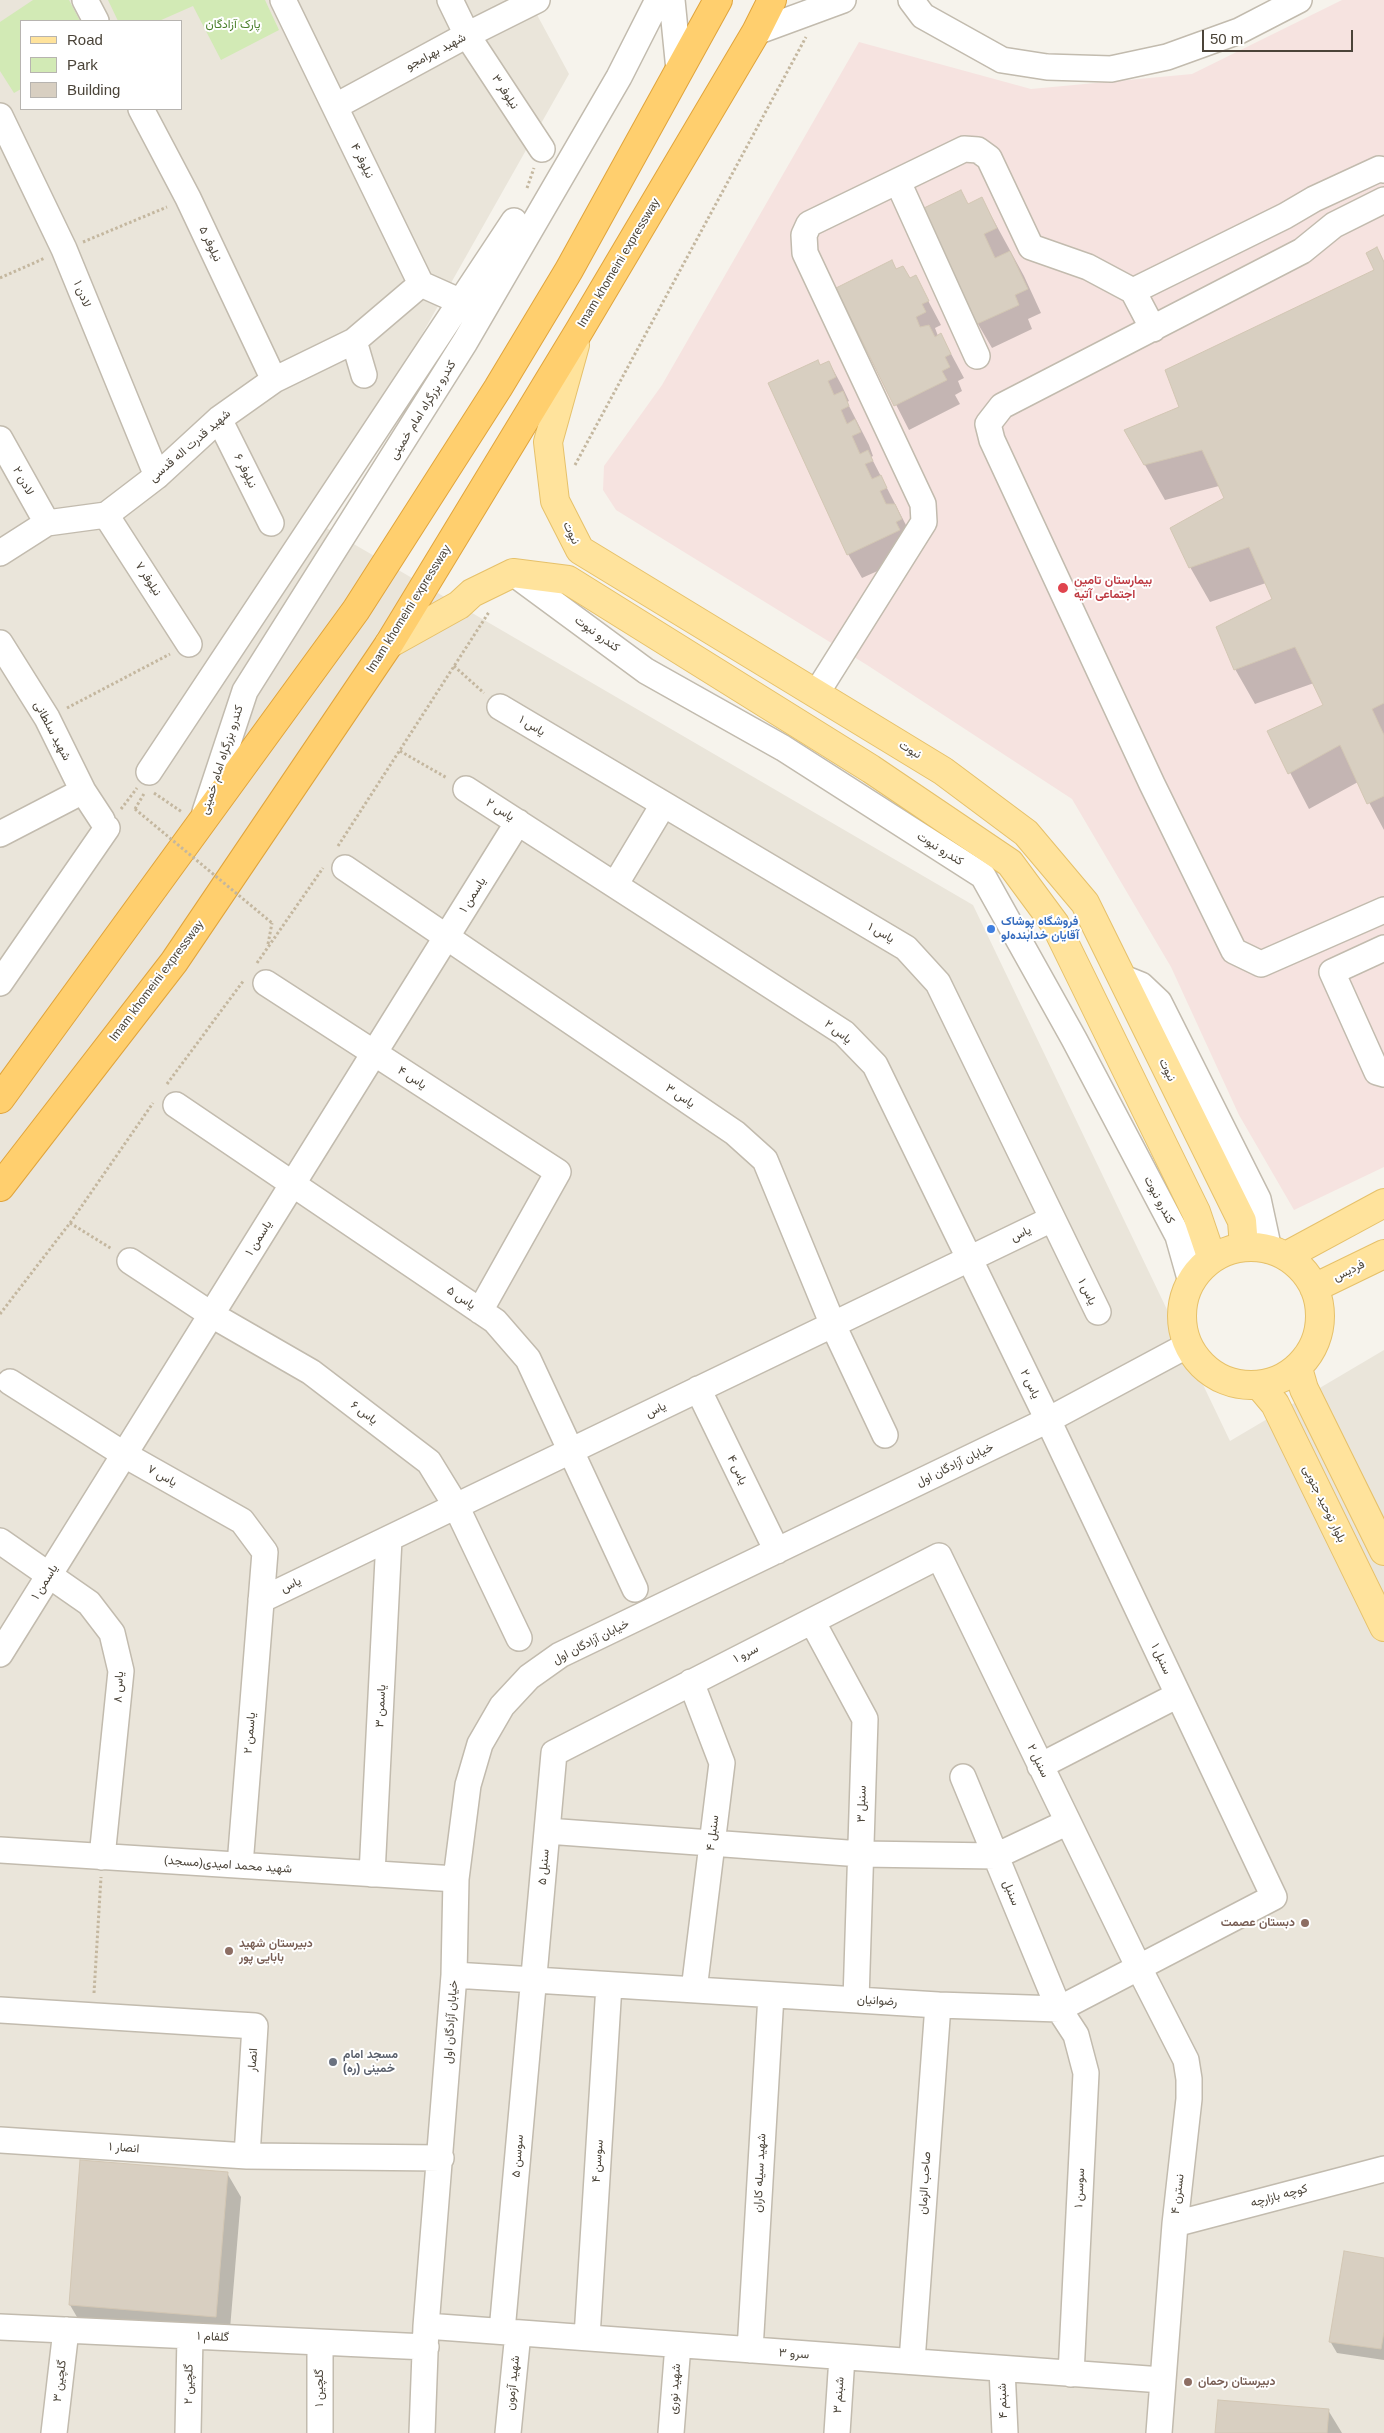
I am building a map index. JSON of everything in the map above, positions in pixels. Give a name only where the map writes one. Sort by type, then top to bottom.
[{"type":"highway","points":[[0,1099],[356,610],[498,388],[569,270],[718,0]]},
{"type":"highway","name":"Imam khomeini expressway","points":[[0,1187],[174,962],[389,644],[579,331],[756,32],[772,0]]},
{"type":"main road","name":"نبوت","points":[[579,331],[548,442],[555,501],[580,550],[943,771],[1026,834],[1085,903],[1242,1222],[1266,1251]]},
{"type":"main road","points":[[389,644],[459,605],[472,593],[513,573],[568,580],[870,769],[1010,863],[1055,924],[1196,1212],[1212,1259]]},
{"type":"main road","points":[[1266,1251],[1303,1270],[1314,1288],[1320,1309],[1319,1330],[1311,1350],[1298,1368],[1280,1380],[1259,1385],[1237,1384],[1217,1377],[1200,1363],[1188,1345],[1183,1324],[1184,1302],[1191,1282],[1212,1259],[1223,1253],[1266,1251],[1384,1203]]},
{"type":"main road","name":"فردیس","points":[[1314,1288],[1384,1254]]},
{"type":"main road","points":[[1298,1368],[1304,1389],[1384,1551]]},
{"type":"main road","name":"بلوار توحید جنوبی","points":[[1259,1385],[1275,1404],[1384,1627]]},
{"type":"street","points":[[85,0],[95,20]]},
{"type":"street","name":"نیلوفر ۴","points":[[283,0],[421,284]]},
{"type":"street","name":"نیلوفر ۳","points":[[450,0],[467,35],[542,149]]},
{"type":"street","name":"شهید بهرامجو","points":[[336,106],[467,35],[537,0]]},
{"type":"street","name":"کندرو بزرگراه امام خمینی","points":[[201,825],[245,691],[465,342],[619,78],[658,0]]},
{"type":"street","points":[[672,0],[679,70]]},
{"type":"street","points":[[911,0],[922,16],[1002,60],[1047,67],[1111,69],[1167,57],[1239,31],[1299,0]]},
{"type":"street","points":[[756,32],[832,5]]},
{"type":"street","name":"نیلوفر ۵","points":[[143,110],[188,198],[274,380]]},
{"type":"street","name":"لادن ۱","points":[[0,116],[64,249],[157,476]]},
{"type":"street","points":[[816,694],[924,522],[923,504],[805,253],[804,235],[809,224],[964,149],[978,150],[989,158],[1031,247],[1088,267],[1133,291],[1153,329]]},
{"type":"street","points":[[1133,291],[1378,168],[1384,170]]},
{"type":"street","points":[[898,182],[977,356]]},
{"type":"street","points":[[1384,200],[1334,225],[1302,251],[1002,406],[988,424],[992,440],[1152,784],[1234,951],[1261,964],[1384,910]]},
{"type":"street","points":[[1285,216],[1302,251]]},
{"type":"street","points":[[149,772],[514,221]]},
{"type":"street","points":[[421,284],[460,301]]},
{"type":"street","name":"شهید قدرت اله قدسی","points":[[0,553],[46,523],[106,515],[157,476],[219,419],[274,380],[354,342],[421,284]]},
{"type":"street","points":[[354,342],[364,375]]},
{"type":"street","name":"نیلوفر ۶","points":[[219,419],[271,523]]},
{"type":"street","name":"لادن ۲","points":[[0,439],[46,523]]},
{"type":"street","name":"نیلوفر ۷","points":[[106,515],[189,644]]},
{"type":"street","name":"کندرو نبوت","points":[[513,573],[646,671],[783,748],[983,876],[1074,1040],[1178,1236],[1191,1282]]},
{"type":"street","name":"شهید سلطانی","points":[[0,643],[47,718],[83,791],[104,824]]},
{"type":"street","name":"یاس ۱","points":[[500,707],[906,948],[938,982],[1098,1312]]},
{"type":"street","name":"یاس ۲","points":[[466,789],[844,1033],[875,1065],[1048,1420]]},
{"type":"street","points":[[0,834],[83,791]]},
{"type":"street","points":[[615,885],[663,805]]},
{"type":"street","name":"یاسمن ۱","points":[[0,1654],[518,822]]},
{"type":"street","points":[[0,982],[104,824]]},
{"type":"street","name":"یاس ۳","points":[[336,860],[735,1133],[764,1160],[833,1325],[885,1435]]},
{"type":"street","points":[[1383,952],[1332,972],[1377,1072],[1384,1074]]},
{"type":"street","name":"یاس ۴","points":[[255,976],[558,1172],[480,1311]]},
{"type":"street","name":"یاس ۵","points":[[166,1096],[495,1321],[528,1359],[572,1450],[635,1589]]},
{"type":"street","name":"یاس","points":[[261,1600],[1052,1219]]},
{"type":"street","name":"یاس ۶","points":[[130,1261],[212,1315],[311,1372],[429,1462],[456,1506],[519,1638]]},
{"type":"street","name":"خیابان آزادگان اول","points":[[422,2433],[426,2336],[454,1975],[456,1879],[468,1785],[480,1744],[502,1706],[529,1677],[560,1655],[1048,1420],[1188,1345]]},
{"type":"street","name":"یاس ۷","points":[[10,1382],[125,1455],[242,1521],[265,1552],[261,1600]]},
{"type":"street","name":"یاس ۴","points":[[698,1390],[776,1551]]},
{"type":"street","name":"سنبل ۱","points":[[1048,1420],[1274,1897],[1138,1966]]},
{"type":"street","name":"یاسمن ۳","points":[[372,1874],[389,1539]]},
{"type":"street","name":"یاس ۸","points":[[0,1541],[50,1574],[89,1603],[112,1633],[121,1671],[102,1857]]},
{"type":"street","name":"سرو ۱","points":[[554,1753],[939,1556]]},
{"type":"street","name":"سنبل ۲","points":[[939,1556],[1138,1966]]},
{"type":"street","name":"یاسمن ۲","points":[[240,1865],[261,1600]]},
{"type":"street","name":"سنبل ۳","points":[[812,1621],[865,1720],[856,2000]]},
{"type":"street","name":"سنبل ۴","points":[[691,1682],[722,1763],[694,1990]]},
{"type":"street","points":[[1040,1766],[1178,1695]]},
{"type":"street","name":"سنبل ۵","points":[[534,1980],[554,1753]]},
{"type":"street","name":"سنبل","points":[[964,1777],[1059,2009]]},
{"type":"street","points":[[548,1831],[861,1854],[996,1856],[1068,1822]]},
{"type":"street","name":"(مسجد)شهید محمد امیدی","points":[[0,1850],[456,1879]]},
{"type":"street","points":[[1059,2009],[1138,1966]]},
{"type":"street","name":"نسترن ۴","points":[[1138,1966],[1179,2044],[1186,2060],[1190,2079],[1175,2224],[1159,2433]]},
{"type":"street","name":"رضوانیان","points":[[454,1975],[938,2005],[1059,2009]]},
{"type":"street","name":"سوسن ۵","points":[[510,2332],[534,1980]]},
{"type":"street","name":"سوسن ۴","points":[[587,2337],[609,1985]]},
{"type":"street","name":"شهید سیله کاران","points":[[750,2350],[771,1994]]},
{"type":"street","name":"صاحب الزمان","points":[[912,2361],[938,2005]]},
{"type":"street","name":"سوسن ۱","points":[[1059,2009],[1076,2035],[1086,2073],[1071,2374]]},
{"type":"street","name":"انصار","points":[[0,2010],[256,2026],[247,2156]]},
{"type":"street","name":"انصار ۱","points":[[0,2140],[247,2156]]},
{"type":"street","points":[[247,2156],[441,2158]]},
{"type":"street","name":"کوچه بازارچه","points":[[1175,2224],[1384,2169]]},
{"type":"street","name":"گلفام ۱","points":[[0,2327],[320,2342],[426,2336]]},
{"type":"street","name":"گلچین ۳","points":[[54,2433],[66,2330]]},
{"type":"street","name":"سرو ۳","points":[[426,2336],[510,2332],[1162,2380]]},
{"type":"street","name":"شهید آزمون","points":[[508,2433],[510,2332]]},
{"type":"street","name":"گلچین ۲","points":[[188,2433],[190,2336]]},
{"type":"street","name":"گلچین ۱","points":[[320,2342],[320,2433]]},
{"type":"street","name":"شهید نوری","points":[[672,2433],[678,2345]]},
{"type":"street","name":"شبنم ۳","points":[[837,2433],[842,2357]]},
{"type":"street","name":"شبنم ۴","points":[[1002,2369],[1005,2433]]},
{"type":"path","points":[[574,466],[832,5]]},
{"type":"path","points":[[514,221],[542,149]]},
{"type":"path","points":[[0,278],[64,249],[188,198]]},
{"type":"path","points":[[264,952],[336,860],[400,750],[493,604]]},
{"type":"path","points":[[47,718],[189,644]]},
{"type":"path","points":[[454,666],[500,707]]},
{"type":"path","points":[[400,750],[466,789]]},
{"type":"path","points":[[104,824],[149,772]]},
{"type":"path","points":[[0,1314],[255,976],[270,939],[272,923],[135,809],[148,788],[201,825]]},
{"type":"path","points":[[70,1223],[130,1261]]},
{"type":"path","points":[[92,2016],[102,1857]]},
{"type":"shaded area","points":[[0,0],[529,0],[569,74],[316,522],[973,905],[1230,1441],[1384,1350],[1384,2433],[0,2433]]},
{"type":"shaded area","name":"بیمارستان تامین اجتماعی آتیه","points":[[1342,0],[1384,0],[1384,1167],[1294,1210],[1239,1115],[1171,967],[1072,799],[867,665],[616,510],[603,490],[604,466],[662,385],[859,42],[1031,89],[1192,74]]},
{"type":"green space","points":[[33,0],[69,0],[79,20],[20,20],[20,90],[14,93],[0,71],[0,22]]},
{"type":"green space","name":"پارک آزادگان","points":[[108,0],[265,0],[279,30],[221,60],[193,6],[161,20],[118,20]]},
{"type":"building","points":[[961,190],[968,204],[982,197],[997,228],[984,234],[995,258],[1010,251],[1028,289],[1015,295],[1019,305],[977,324],[924,208]]},
{"type":"building","points":[[1377,247],[1384,262],[1384,703],[1372,709],[1384,735],[1384,796],[1367,804],[1340,745],[1288,774],[1267,731],[1323,705],[1295,647],[1234,670],[1216,627],[1272,599],[1249,547],[1189,568],[1170,528],[1224,498],[1202,450],[1144,465],[1124,430],[1179,407],[1165,370],[1374,270],[1366,253]]},
{"type":"building","points":[[892,260],[896,269],[903,266],[910,278],[916,275],[929,301],[922,304],[926,312],[916,317],[920,327],[929,325],[935,337],[941,333],[951,354],[945,357],[950,367],[942,371],[947,380],[894,406],[836,288]]},
{"type":"building","points":[[818,360],[820,365],[829,361],[836,377],[828,381],[834,395],[843,391],[849,406],[841,410],[847,424],[855,419],[861,432],[852,436],[860,454],[868,450],[873,461],[865,464],[872,479],[881,475],[887,488],[880,491],[886,504],[895,504],[902,519],[896,522],[900,530],[847,555],[768,383]]},
{"type":"building","points":[[80,2160],[228,2172],[216,2317],[69,2305]]},
{"type":"building","points":[[1344,2251],[1384,2258],[1384,2332],[1381,2349],[1329,2342]]},
{"type":"building","points":[[1218,2400],[1329,2409],[1327,2433],[1215,2433]]},
{"type":"place","name":"بیمارستان تامین اجتماعی آتیه","points":[[1063,588]]},
{"type":"place","name":"فروشگاه پوشاک آقایان خدابنده‌لو","points":[[991,929]]},
{"type":"place","name":"دبستان عصمت","points":[[1305,1923]]},
{"type":"place","name":"دبیرستان شهید بابایی پور","points":[[229,1951]]},
{"type":"place","name":"مسجد امام خمینی (ره)","points":[[333,2062]]},
{"type":"place","name":"دبیرستان رحمان","points":[[1188,2382]]}]
